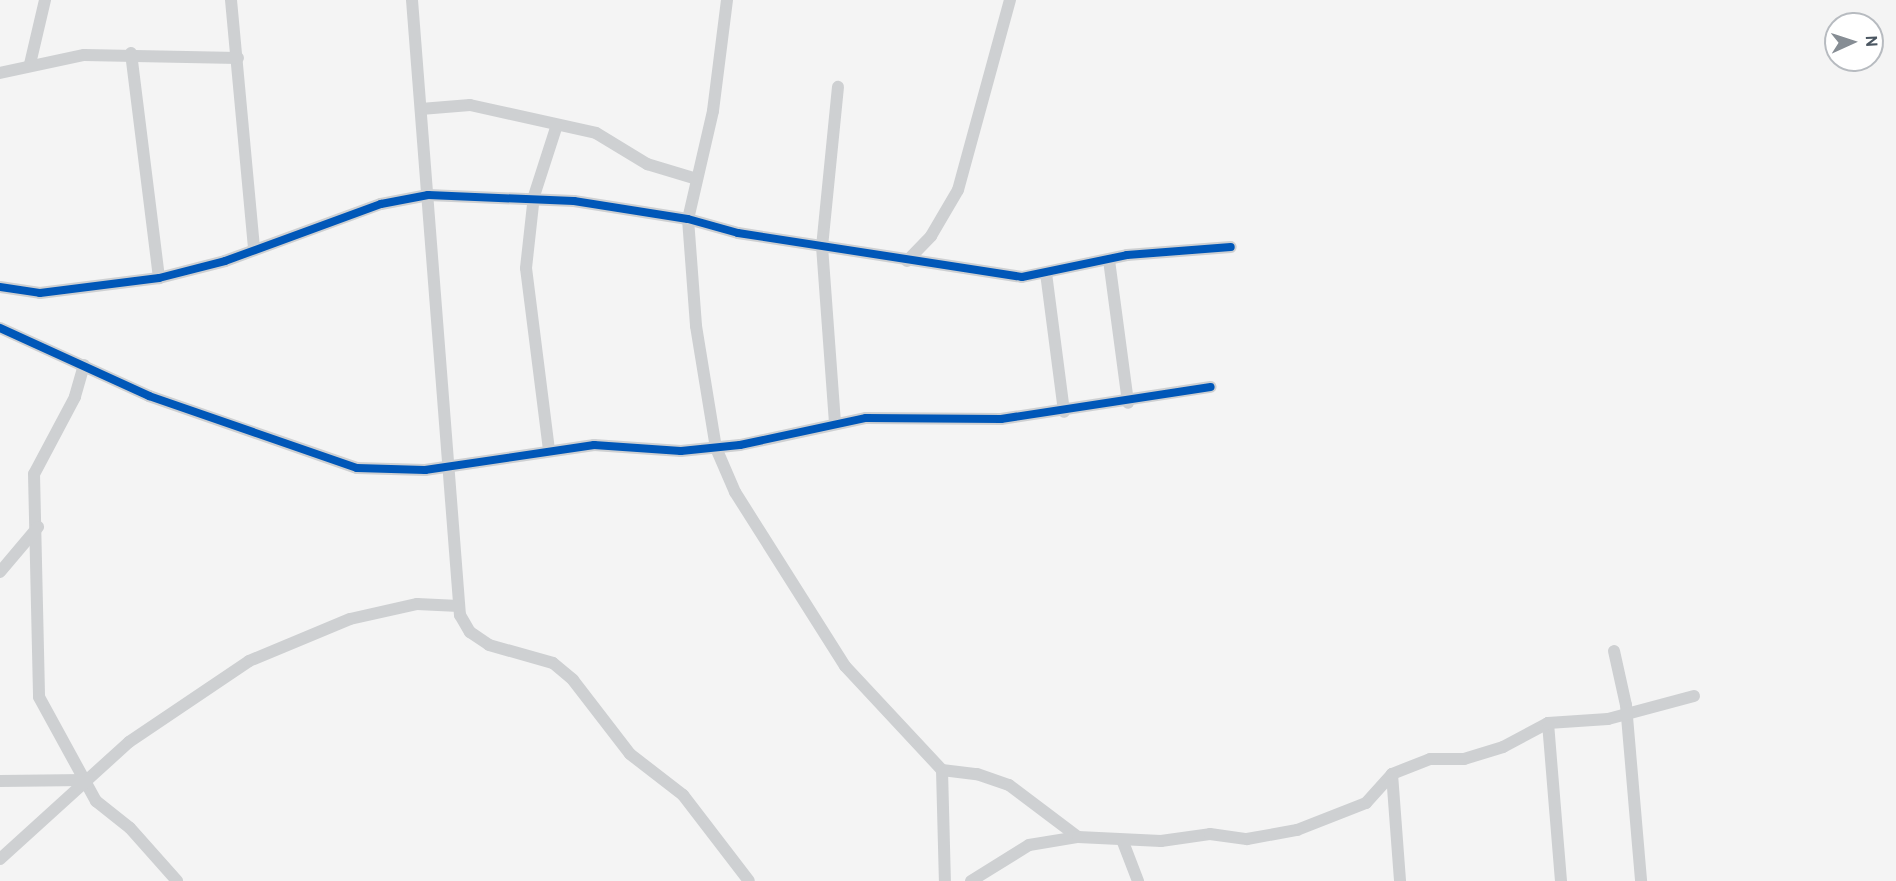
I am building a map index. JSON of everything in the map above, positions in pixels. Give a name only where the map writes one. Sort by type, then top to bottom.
[{"type":"street","points":[[30,64],[45,0]]},
{"type":"street","points":[[231,0],[254,250]]},
{"type":"street","points":[[412,0],[459,606],[470,632],[489,645],[553,663],[573,680],[630,754],[683,795],[749,881]]},
{"type":"street","points":[[727,0],[712,111],[688,219],[696,326],[716,448],[735,492],[844,666],[942,770],[977,774],[1009,785],[1078,837]]},
{"type":"street","points":[[907,261],[931,236],[958,190],[1010,0]]},
{"type":"street","points":[[131,53],[159,278]]},
{"type":"street","points":[[0,73],[30,64],[131,53],[238,58]]},
{"type":"street","points":[[835,423],[822,247],[838,87]]},
{"type":"street","points":[[421,108],[470,105],[555,128],[596,133],[647,164],[697,178]]},
{"type":"street","points":[[549,450],[526,268],[534,195],[555,128]]},
{"type":"street","points":[[0,287],[40,293],[159,278],[254,250],[381,204],[428,195],[534,195],[688,219],[822,247],[1011,276],[1046,273],[1109,260],[1231,247]]},
{"type":"street","points":[[1109,260],[1128,403]]},
{"type":"street","points":[[1046,273],[1064,412]]},
{"type":"street","points":[[0,328],[149,396],[357,468],[447,466],[594,445],[681,451],[716,448],[866,418],[1001,419],[1128,403],[1211,387]]},
{"type":"street","points":[[84,365],[75,397],[34,474],[38,527],[39,698],[96,801],[130,828],[177,881]]},
{"type":"street","points":[[0,572],[38,527]]},
{"type":"street","points":[[0,859],[85,780],[180,706],[249,662],[301,636],[417,604],[459,606]]},
{"type":"street","points":[[1614,651],[1627,715],[1641,881]]},
{"type":"street","points":[[971,881],[1029,846],[1078,837],[1123,842],[1210,834],[1247,839],[1297,830],[1366,803],[1392,774],[1430,759],[1464,759],[1503,747],[1548,723],[1627,715],[1694,696]]},
{"type":"street","points":[[1548,723],[1561,881]]},
{"type":"street","points":[[942,770],[945,881]]},
{"type":"street","points":[[1392,774],[1400,881]]},
{"type":"street","points":[[0,782],[85,780]]},
{"type":"street","points":[[1123,842],[1138,881]]},
{"type":"cycle path","points":[[0,287],[40,293],[159,278],[225,261],[381,204],[428,195],[574,201],[688,219],[738,233],[1022,277],[1127,255],[1231,247]]},
{"type":"cycle path","points":[[0,328],[149,396],[357,468],[425,470],[594,445],[681,451],[740,445],[866,418],[1001,419],[1211,387]]}]
